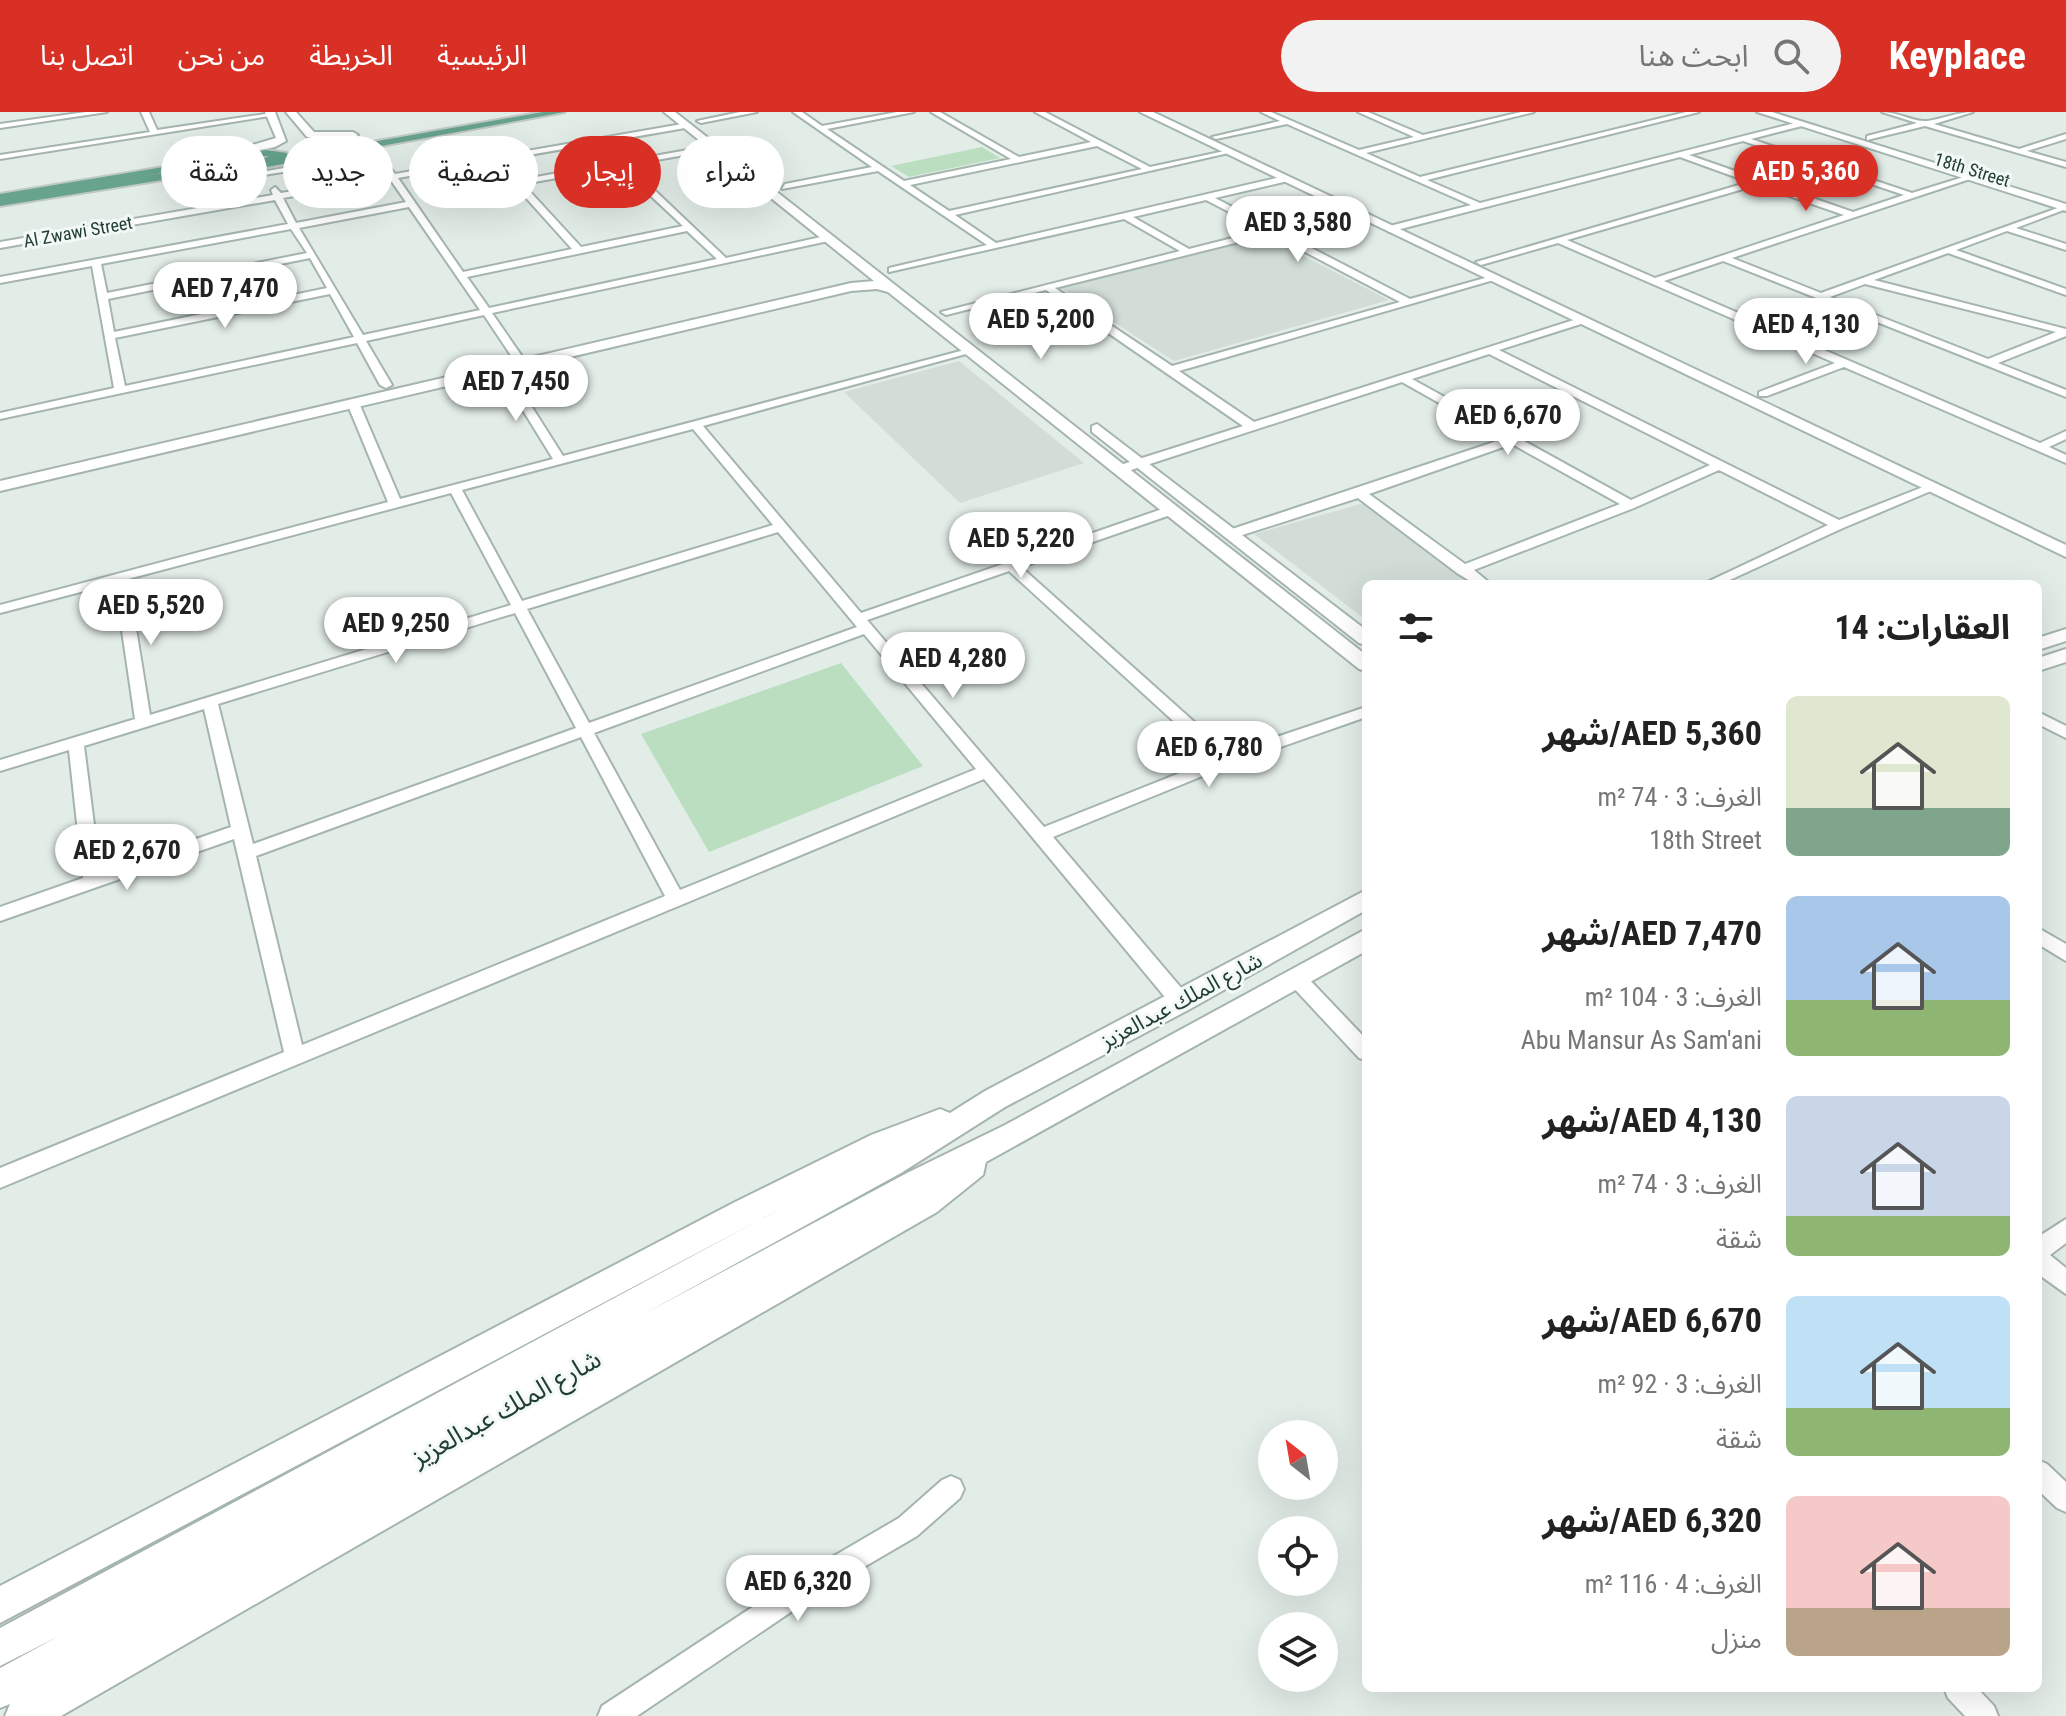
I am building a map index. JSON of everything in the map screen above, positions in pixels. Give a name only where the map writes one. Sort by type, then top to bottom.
[{"type":"main road","points":[[408,126],[497,112]]},
{"type":"main road","points":[[519,112],[337,141],[326,146],[340,148],[540,112]]},
{"type":"main road","points":[[267,169],[560,112]]},
{"type":"main road","points":[[347,136],[367,132]]},
{"type":"main road","points":[[0,195],[266,153],[283,155],[274,159],[0,204]]},
{"type":"main road","points":[[0,195],[161,167]]},
{"type":"main road","points":[[0,204],[161,183]]},
{"type":"street","points":[[0,126],[103,112]]},
{"type":"street","points":[[145,112],[154,133]]},
{"type":"street","points":[[224,112],[229,121]]},
{"type":"street","points":[[669,112],[693,119],[785,187],[868,260],[895,290],[977,346],[1121,469],[1362,662]]},
{"type":"street","name":"Al Zwawi Street","points":[[538,149],[693,119],[753,112]]},
{"type":"street","points":[[797,112],[994,246]]},
{"type":"street","points":[[821,128],[910,112]]},
{"type":"street","points":[[935,112],[1018,160]]},
{"type":"street","points":[[1039,112],[1150,170]]},
{"type":"street","points":[[1145,112],[1285,179],[1481,262],[2066,537]]},
{"type":"street","points":[[1162,112],[1396,227],[1492,279],[2066,552]]},
{"type":"street","points":[[1265,112],[1479,206]]},
{"type":"street","points":[[1363,112],[1423,138]]},
{"type":"street","points":[[1358,153],[1530,112]]},
{"type":"street","points":[[1657,112],[1673,118]]},
{"type":"street","points":[[1418,180],[1695,112]]},
{"type":"street","points":[[1762,112],[2065,205]]},
{"type":"street","name":"18th Street","points":[[1786,112],[2065,205]]},
{"type":"street","points":[[1886,112],[2066,165]]},
{"type":"street","points":[[1870,138],[1969,112]]},
{"type":"street","points":[[0,157],[273,113],[296,113],[311,135],[353,135]]},
{"type":"street","points":[[267,144],[282,139],[273,113]]},
{"type":"street","points":[[693,119],[707,136]]},
{"type":"street","points":[[1216,137],[1288,122]]},
{"type":"street","points":[[1396,227],[1799,124]]},
{"type":"street","points":[[2019,151],[2066,136]]},
{"type":"street","points":[[1742,138],[1911,195]]},
{"type":"street","points":[[903,184],[1099,143]]},
{"type":"street","points":[[948,214],[1229,152]]},
{"type":"street","points":[[1679,154],[1852,215]]},
{"type":"street","points":[[785,187],[878,168]]},
{"type":"street","points":[[267,173],[293,226],[313,255],[386,385]]},
{"type":"street","name":"Al Zwawi Street","points":[[393,176],[409,173]]},
{"type":"street","points":[[393,176],[409,200]]},
{"type":"street","points":[[1655,281],[1967,177]]},
{"type":"street","points":[[892,270],[1285,179]]},
{"type":"street","points":[[1481,262],[1757,182]]},
{"type":"street","name":"Al Zwawi Street","points":[[0,245],[283,196]]},
{"type":"street","points":[[1207,197],[1406,301]]},
{"type":"street","points":[[784,201],[830,238],[892,270],[946,312],[977,346]]},
{"type":"street","points":[[661,202],[723,260]]},
{"type":"street","points":[[0,280],[409,205]]},
{"type":"street","points":[[1820,297],[2065,205]]},
{"type":"street","points":[[538,207],[578,250]]},
{"type":"street","points":[[415,208],[516,355]]},
{"type":"street","points":[[1125,216],[1188,252]]},
{"type":"street","points":[[461,275],[688,228]]},
{"type":"street","points":[[2007,228],[2066,247]]},
{"type":"street","points":[[946,312],[1271,231]]},
{"type":"street","points":[[0,416],[830,238]]},
{"type":"street","points":[[1560,240],[2066,459]]},
{"type":"street","points":[[1948,250],[2066,292]]},
{"type":"street","points":[[103,297],[313,255]]},
{"type":"street","points":[[1723,258],[2066,394]]},
{"type":"street","points":[[0,486],[502,368],[846,282],[868,260]]},
{"type":"street","points":[[96,263],[120,390]]},
{"type":"street","points":[[1171,370],[1492,279]]},
{"type":"street","points":[[1865,281],[2066,332]]},
{"type":"street","points":[[0,475],[846,282],[895,290]]},
{"type":"street","points":[[1048,287],[1253,427]]},
{"type":"street","points":[[110,336],[333,290]]},
{"type":"street","points":[[1121,469],[1580,321]]},
{"type":"street","points":[[1989,363],[2066,332]]},
{"type":"street","points":[[0,609],[977,346]]},
{"type":"street","points":[[1490,350],[1838,525]]},
{"type":"street","points":[[1763,394],[1844,363]]},
{"type":"street","points":[[502,368],[559,459]]},
{"type":"street","points":[[1403,378],[1630,505]]},
{"type":"street","points":[[353,403],[395,503]]},
{"type":"street","points":[[1080,416],[1362,636]]},
{"type":"street","points":[[694,423],[1181,1002]]},
{"type":"street","points":[[2039,448],[2066,435]]},
{"type":"street","points":[[1231,534],[1512,440]]},
{"type":"street","points":[[1462,570],[1630,505],[1718,466]]},
{"type":"street","points":[[454,487],[676,900]]},
{"type":"street","points":[[1719,580],[1838,525],[1932,488]]},
{"type":"street","points":[[1360,493],[1478,580]]},
{"type":"street","points":[[246,853],[584,730],[1010,564],[1172,510]]},
{"type":"street","points":[[0,766],[781,527]]},
{"type":"street","points":[[1010,564],[1226,760]]},
{"type":"street","points":[[121,576],[143,722]]},
{"type":"street","points":[[2042,643],[2066,635]]},
{"type":"street","points":[[2042,664],[2066,655]]},
{"type":"street","points":[[210,702],[295,1057]]},
{"type":"street","points":[[1042,835],[1226,760],[1362,713]]},
{"type":"street","points":[[2042,719],[2066,733]]},
{"type":"street","points":[[76,743],[92,882]]},
{"type":"street","points":[[0,1178],[987,771]]},
{"type":"street","points":[[0,914],[241,830]]},
{"type":"street","name":"شارع الملك عبدالعزيز","points":[[0,1648],[891,1164],[995,1099],[1181,1002],[1362,901]]},
{"type":"street","points":[[2042,938],[2066,954]]},
{"type":"street","name":"شارع الملك عبدالعزيز","points":[[0,1689],[917,1182],[1015,1134],[1362,941]]},
{"type":"street","points":[[1297,979],[1362,1048]]},
{"type":"street","name":"شارع الملك عبدالعزيز","points":[[0,1605],[745,1212],[881,1144],[995,1099]]},
{"type":"street","name":"شارع الملك عبدالعزيز","points":[[24,1716],[927,1202],[1015,1134]]},
{"type":"street","points":[[2042,1259],[2066,1229]]},
{"type":"street","points":[[2042,1264],[2066,1283]]},
{"type":"street","points":[[2042,1477],[2066,1499]]},
{"type":"street","points":[[612,1716],[807,1586],[908,1527],[951,1489]]},
{"type":"street","points":[[1962,1692],[1984,1716]]},
{"type":"shaded area","points":[[1265,236],[1389,300],[1174,361],[1058,286]]},
{"type":"shaded area","points":[[959,361],[1084,463],[960,503],[844,392]]},
{"type":"shaded area","points":[[1364,503],[1474,580],[1362,580],[1362,617],[1254,534]]},
{"type":"green space","points":[[982,147],[1000,158],[909,177],[891,166]]},
{"type":"green space","points":[[841,663],[923,766],[709,852],[641,734]]}]
